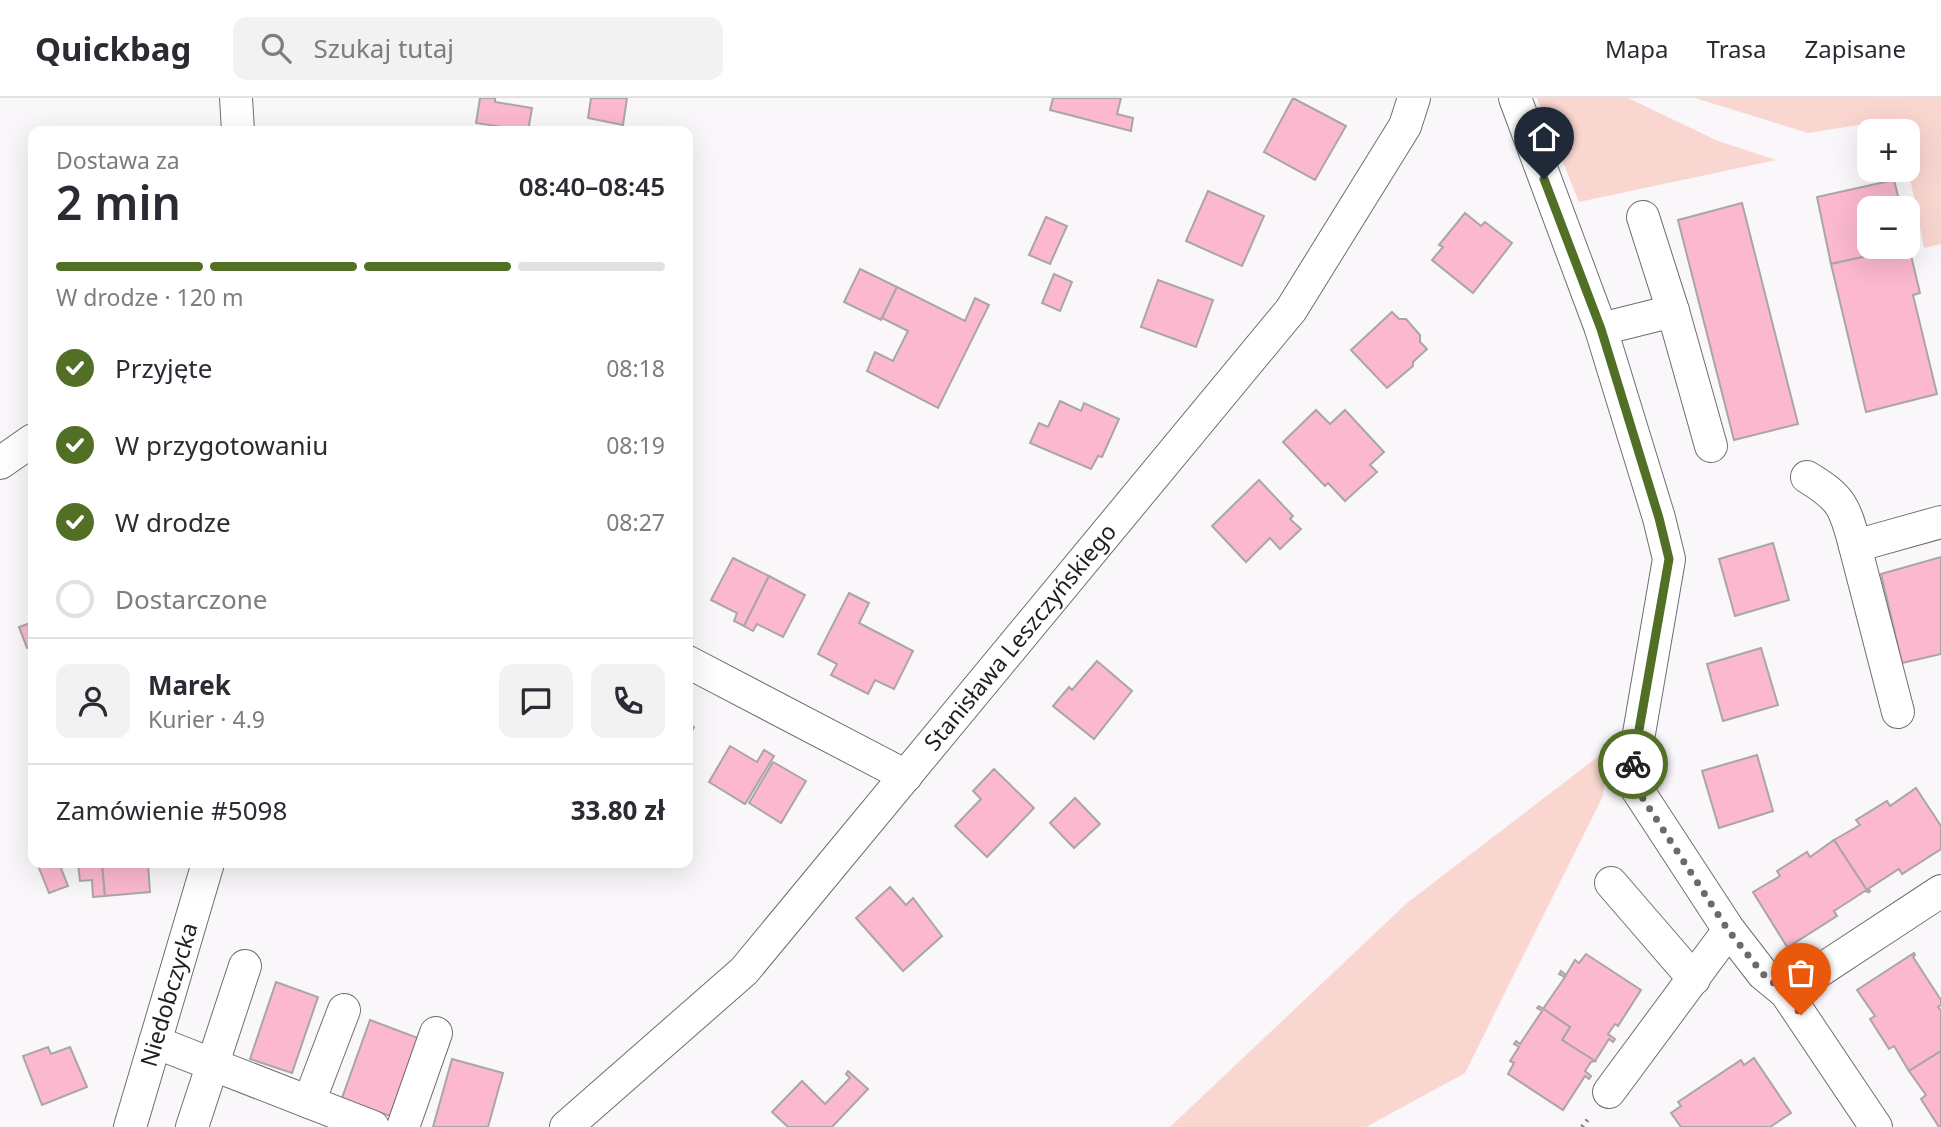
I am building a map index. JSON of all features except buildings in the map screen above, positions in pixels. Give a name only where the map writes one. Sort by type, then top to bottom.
[{"type":"street","points":[[236,98],[238,126]]},
{"type":"street","name":"Stanisława Leszczyńskiego","points":[[566,1127],[744,971],[1292,310],[1405,126],[1413,98]]},
{"type":"street","points":[[1515,98],[1601,329],[1669,559],[1631,780],[1728,930],[1763,974],[1786,993],[1876,1127]]},
{"type":"street","points":[[1643,217],[1711,446]]},
{"type":"street","points":[[1601,329],[1673,312]]},
{"type":"street","points":[[0,463],[28,443]]},
{"type":"street","points":[[1807,477],[1830,491],[1847,512],[1898,712]]},
{"type":"street","points":[[1856,546],[1941,522]]},
{"type":"street","points":[[693,665],[906,776]]},
{"type":"street","name":"Niedobczycka","points":[[130,1127],[207,868]]},
{"type":"street","points":[[1611,883],[1694,979]]},
{"type":"street","points":[[1786,993],[1941,891]]},
{"type":"street","points":[[1609,1092],[1728,930]]},
{"type":"street","points":[[192,1127],[245,965]]},
{"type":"street","points":[[309,1102],[344,1010]]},
{"type":"street","points":[[403,1127],[436,1033]]},
{"type":"street","points":[[155,1042],[309,1102],[357,1124]]},
{"type":"shaded area","points":[[1537,98],[1628,98],[1718,141],[1776,160],[1579,202]]},
{"type":"shaded area","points":[[1695,98],[1941,98],[1941,244],[1924,248],[1920,228],[1920,196],[1914,196],[1911,182],[1920,182],[1920,119],[1857,119],[1857,125],[1808,133]]},
{"type":"shaded area","points":[[1608,749],[1603,796],[1465,1073],[1366,1127],[1170,1127],[1407,903]]},
{"type":"way so far","points":[[1633,764],[1631,780],[1728,930],[1763,974],[1786,993],[1801,1015]]},
{"type":"route","points":[[1544,179],[1601,329],[1669,559],[1633,764]]}]
